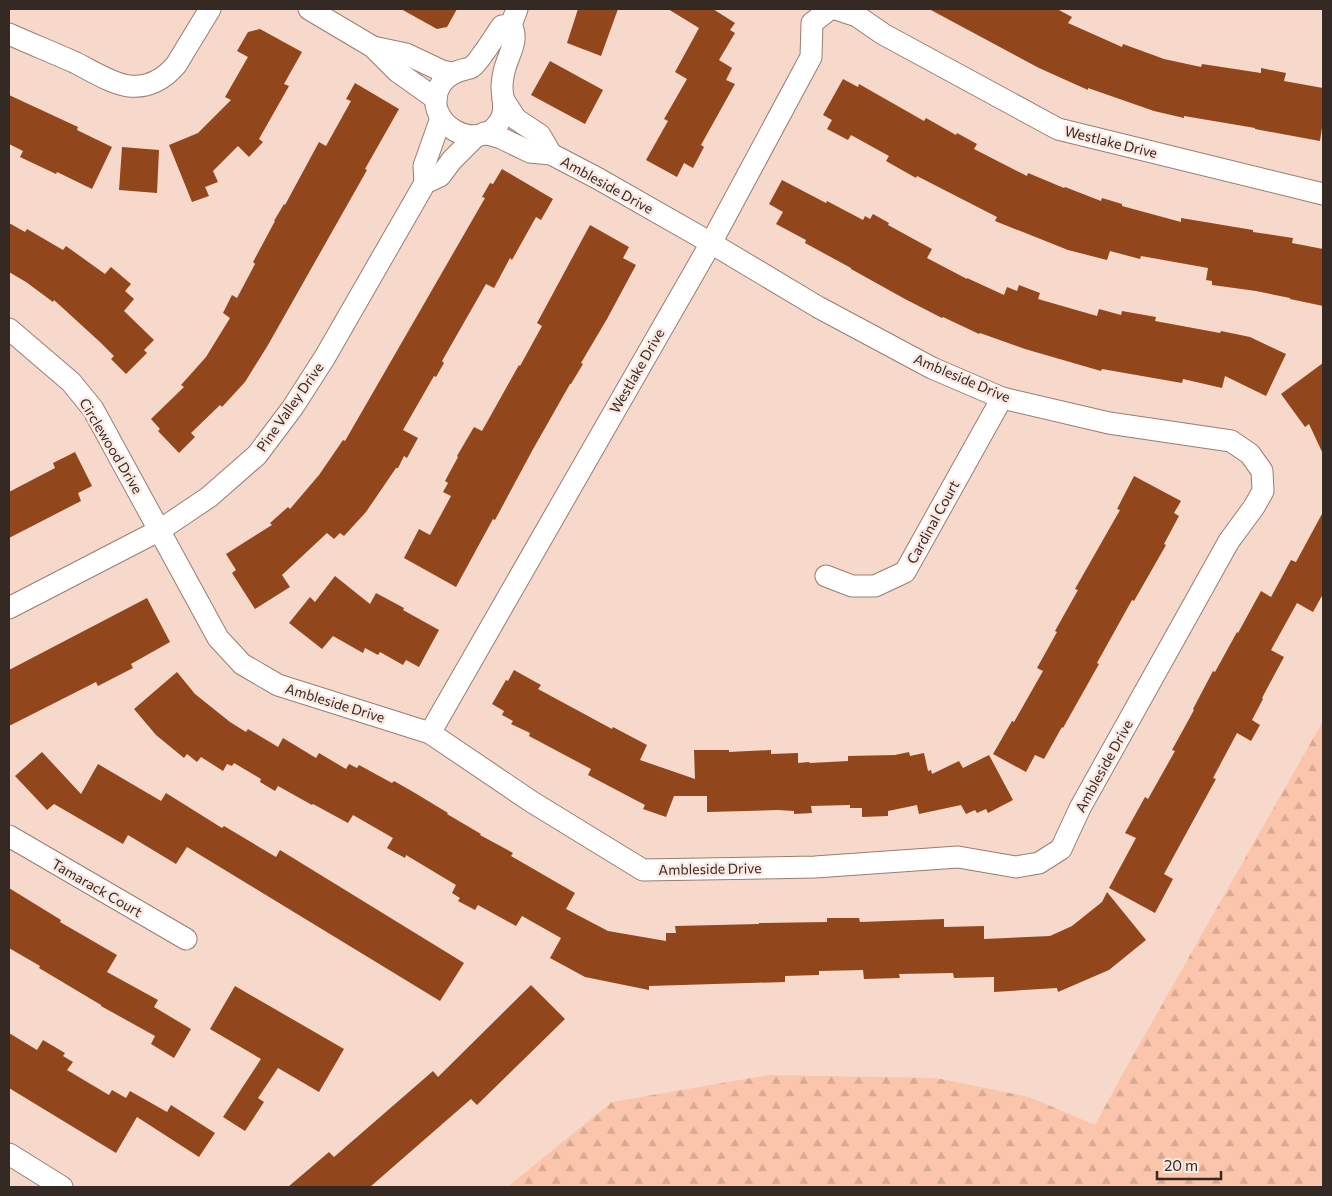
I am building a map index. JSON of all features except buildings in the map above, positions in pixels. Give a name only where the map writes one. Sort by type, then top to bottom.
[{"type":"street","points":[[9,34],[121,85],[141,86],[162,79],[169,74],[210,9]]},
{"type":"street","points":[[309,9],[373,47],[439,109],[445,124],[449,128],[467,136],[480,135]]},
{"type":"street","name":"Westlake Drive","points":[[430,733],[711,243],[811,58],[812,23],[830,9]]},
{"type":"street","name":"Westlake Drive","points":[[836,9],[857,16],[883,34],[1058,129],[1323,194]]},
{"type":"street","name":"Pine Valley Drive","points":[[425,184],[424,166],[439,109],[442,83],[462,70],[502,26],[514,17]]},
{"type":"street","name":"Pine Valley Drive","points":[[9,608],[160,530],[209,497],[257,455],[294,407],[326,357],[425,184],[440,176],[452,160],[480,135],[492,129],[500,121],[504,108],[502,94],[504,69],[512,50],[514,17]]},
{"type":"street","points":[[373,47],[406,54],[442,71],[480,68],[495,78],[502,94]]},
{"type":"street","name":"Ambleside Drive","points":[[502,94],[516,119],[540,135],[550,154]]},
{"type":"street","name":"Ambleside Drive","points":[[160,530],[218,638],[242,664],[278,685],[430,733],[532,802],[643,870],[815,866],[958,857],[1016,867],[1039,863],[1061,849],[1080,808],[1224,550],[1263,490],[1262,471],[1250,454],[1231,441],[1109,423],[1002,398],[932,368],[818,307],[711,243],[597,178],[550,154],[530,152],[502,138],[480,135]]},
{"type":"street","name":"Circlewood Drive","points":[[9,329],[71,382],[93,409],[160,530]]},
{"type":"street","name":"Cardinal Court","points":[[826,576],[852,586],[875,586],[905,572],[1002,398]]},
{"type":"street","name":"Tamarack Court","points":[[9,836],[186,939]]},
{"type":"street","points":[[9,1154],[62,1187]]},
{"type":"green space","points":[[1323,721],[1323,1187],[507,1187],[612,1102],[769,1075],[936,1078],[1029,1097],[1095,1125]]}]
